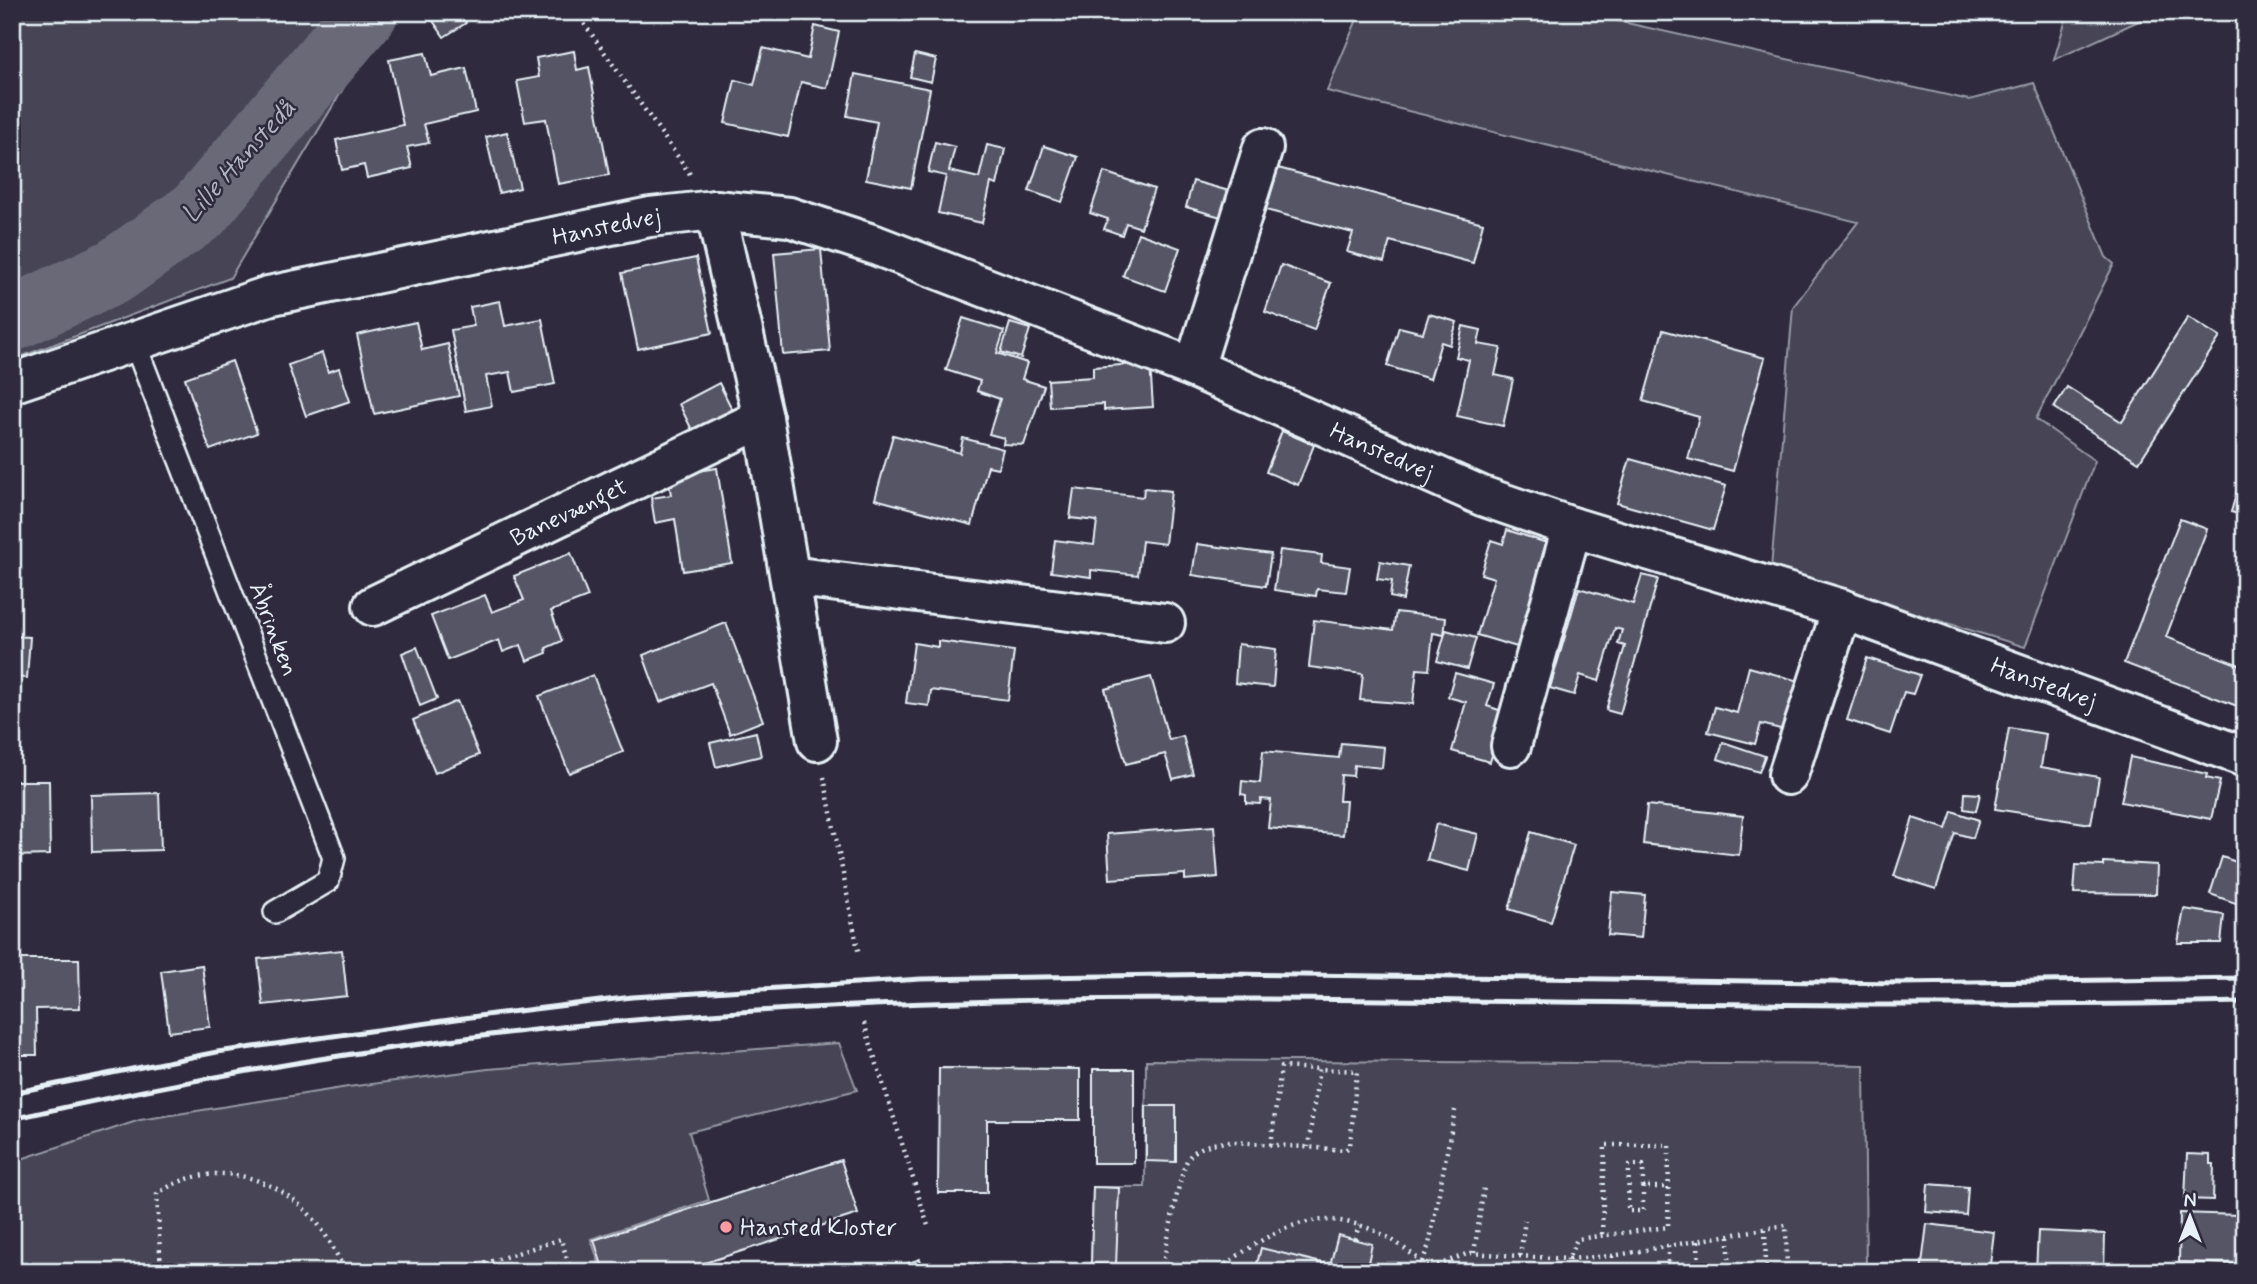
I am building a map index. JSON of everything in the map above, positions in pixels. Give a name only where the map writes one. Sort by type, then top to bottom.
[{"type":"street","points":[[1194,369],[1263,148]]},
{"type":"street","name":"Hanstedvej","points":[[12,383],[134,339],[268,296],[650,218],[715,210],[789,218],[875,245],[1194,369],[1482,496],[1572,527],[1842,609],[2245,757]]},
{"type":"street","points":[[715,210],[763,418],[817,741]]},
{"type":"street","name":"Banevænget","points":[[373,606],[763,418]]},
{"type":"street","points":[[1511,746],[1572,527]]},
{"type":"street","points":[[790,576],[1165,623]]},
{"type":"street","points":[[1788,775],[1842,609]]},
{"type":"lane","name":"Åbrinken","points":[[134,339],[334,858],[328,881],[275,912]]},
{"type":"path","points":[[576,12],[715,210]]},
{"type":"path","points":[[817,741],[859,956]]},
{"type":"path","points":[[864,1023],[928,1226]]},
{"type":"path","points":[[1161,1272],[1172,1233],[1182,1168],[1191,1155],[1218,1142],[1345,1150],[1350,1146],[1357,1071],[1281,1067],[1271,1145]]},
{"type":"path","points":[[1308,1147],[1319,1069]]},
{"type":"path","points":[[1422,1262],[1429,1245],[1455,1110]]},
{"type":"path","points":[[1565,1272],[1577,1239],[1668,1227],[1670,1145],[1605,1145],[1602,1234]]},
{"type":"path","points":[[1629,1165],[1643,1165],[1643,1186],[1643,1211],[1628,1211],[1629,1165]]},
{"type":"path","points":[[161,1272],[157,1194],[197,1174],[211,1172],[242,1176],[275,1188],[312,1217],[346,1272]]},
{"type":"path","points":[[1643,1186],[1669,1186]]},
{"type":"path","points":[[1474,1253],[1485,1187]]},
{"type":"path","points":[[1214,1272],[1275,1231],[1296,1223],[1321,1219],[1375,1230],[1434,1270],[1474,1253],[1568,1259],[1612,1256],[1786,1225],[1787,1272]]},
{"type":"path","points":[[1520,1256],[1525,1220]]},
{"type":"path","points":[[1355,1239],[1359,1225]]},
{"type":"path","points":[[1765,1229],[1766,1272]]},
{"type":"path","points":[[1687,1272],[1729,1270],[1729,1236]]},
{"type":"path","points":[[458,1272],[561,1239],[571,1272]]},
{"type":"path","points":[[1698,1241],[1699,1271]]},
{"type":"path","points":[[1668,1246],[1668,1272]]},
{"type":"path","points":[[1612,1256],[1612,1272]]},
{"type":"shaded area","points":[[12,12],[389,12],[230,278],[12,360]]},
{"type":"shaded area","points":[[1360,12],[1495,12],[1527,20],[1547,12],[1578,12],[1969,100],[2034,83],[2106,257],[2114,264],[2036,419],[2095,461],[2025,647],[1771,569],[1793,307],[1858,222],[1327,91]]},
{"type":"shaded area","points":[[2068,12],[2158,12],[2054,60]]},
{"type":"shaded area","points":[[839,1043],[857,1090],[689,1132],[709,1200],[591,1239],[602,1272],[12,1272],[12,1162],[140,1120],[348,1087],[488,1069]]},
{"type":"shaded area","points":[[1146,1060],[1864,1065],[1866,1272],[1091,1272],[1093,1187],[1145,1187]]},
{"type":"building","points":[[427,12],[459,12],[466,23],[444,37]]},
{"type":"building","points":[[815,26],[839,32],[827,88],[801,82],[788,137],[725,123],[735,80],[754,85],[763,48],[808,59]]},
{"type":"building","points":[[574,51],[577,70],[589,67],[609,175],[558,184],[546,119],[525,122],[517,81],[539,77],[536,58]]},
{"type":"building","points":[[425,53],[431,76],[466,68],[476,112],[424,124],[429,143],[407,147],[412,168],[367,178],[364,165],[342,170],[336,140],[403,125],[389,60]]},
{"type":"building","points":[[915,54],[936,59],[931,82],[910,77]]},
{"type":"building","points":[[855,74],[930,89],[911,188],[866,179],[877,122],[847,116]]},
{"type":"building","points":[[507,132],[520,188],[499,193],[486,137]]},
{"type":"building","points":[[935,142],[955,147],[949,171],[979,178],[987,145],[1005,149],[997,185],[991,183],[982,223],[938,213],[946,176],[928,172]]},
{"type":"building","points":[[1044,146],[1078,157],[1062,202],[1029,191]]},
{"type":"building","points":[[1278,168],[1483,223],[1473,263],[1390,241],[1384,262],[1347,252],[1353,233],[1266,210]]},
{"type":"building","points":[[1104,172],[1154,189],[1141,228],[1126,223],[1122,235],[1104,229],[1108,219],[1090,213]]},
{"type":"building","points":[[1193,181],[1229,191],[1221,217],[1186,207]]},
{"type":"building","points":[[1138,233],[1180,248],[1165,291],[1123,276]]},
{"type":"building","points":[[821,249],[830,351],[783,355],[774,253]]},
{"type":"building","points":[[696,258],[712,333],[638,349],[622,273]]},
{"type":"building","points":[[1281,265],[1331,283],[1314,330],[1265,312]]},
{"type":"building","points":[[500,301],[505,326],[542,319],[555,384],[514,392],[510,372],[486,376],[492,406],[466,411],[451,330],[474,326],[470,307]]},
{"type":"building","points":[[1429,314],[1457,322],[1450,345],[1441,342],[1430,379],[1387,366],[1399,327],[1423,333]]},
{"type":"building","points":[[2188,317],[2220,337],[2139,462],[2054,408],[2067,387],[2122,422]]},
{"type":"building","points":[[963,318],[1004,331],[997,353],[1027,363],[1022,379],[1044,386],[1024,445],[1003,444],[1004,438],[989,434],[1000,399],[977,391],[980,381],[946,370]]},
{"type":"building","points":[[416,322],[422,350],[448,344],[459,396],[374,414],[357,335]]},
{"type":"building","points":[[1010,323],[1030,329],[1021,358],[1001,352]]},
{"type":"building","points":[[1463,326],[1481,330],[1478,344],[1501,348],[1495,375],[1513,379],[1503,426],[1457,416],[1469,360],[1456,357]]},
{"type":"building","points":[[1663,330],[1765,358],[1733,471],[1688,459],[1699,417],[1643,401]]},
{"type":"building","points":[[322,353],[328,372],[339,368],[350,401],[306,416],[288,365]]},
{"type":"building","points":[[232,361],[257,433],[210,450],[185,378]]},
{"type":"building","points":[[1150,363],[1153,407],[1104,410],[1104,404],[1050,407],[1048,380],[1093,377],[1093,367]]},
{"type":"building","points":[[719,383],[733,411],[693,432],[679,404]]},
{"type":"building","points":[[1282,431],[1314,445],[1298,485],[1266,472]]},
{"type":"building","points":[[893,435],[960,453],[963,438],[1003,449],[998,468],[988,466],[972,525],[875,499]]},
{"type":"building","points":[[1630,459],[1726,486],[1713,530],[1617,503]]},
{"type":"building","points":[[2245,467],[2245,516],[2231,512]]},
{"type":"building","points":[[717,468],[732,563],[683,571],[675,519],[655,523],[651,498],[671,495],[668,476]]},
{"type":"building","points":[[1144,488],[1171,491],[1165,544],[1142,541],[1138,575],[1091,570],[1091,577],[1051,572],[1055,540],[1094,545],[1097,521],[1070,518],[1074,489],[1143,497]]},
{"type":"building","points":[[2180,519],[2207,529],[2166,637],[2245,667],[2245,709],[2124,663]]},
{"type":"building","points":[[1507,530],[1547,543],[1517,647],[1477,635],[1494,578],[1481,574],[1491,540],[1503,544]]},
{"type":"building","points":[[1197,544],[1271,554],[1266,586],[1192,575]]},
{"type":"building","points":[[1280,550],[1322,555],[1321,563],[1350,567],[1346,592],[1317,589],[1316,596],[1274,590]]},
{"type":"building","points":[[571,553],[588,597],[551,611],[562,641],[546,648],[547,653],[527,661],[521,645],[503,652],[499,640],[448,660],[431,616],[485,595],[492,612],[524,600],[514,576]]},
{"type":"building","points":[[1380,561],[1409,566],[1403,600],[1390,597],[1392,581],[1377,579]]},
{"type":"building","points":[[1642,575],[1658,579],[1620,714],[1606,710],[1625,646],[1618,644],[1622,630],[1615,628],[1599,681],[1580,675],[1574,695],[1550,688],[1579,588],[1633,604]]},
{"type":"building","points":[[1396,612],[1446,618],[1444,635],[1433,633],[1429,670],[1417,669],[1413,704],[1360,700],[1363,674],[1309,667],[1314,620],[1393,630]]},
{"type":"building","points":[[726,623],[763,721],[730,734],[711,683],[660,702],[643,655]]},
{"type":"building","points":[[1446,630],[1476,638],[1467,669],[1437,661]]},
{"type":"building","points":[[12,636],[30,637],[27,678],[12,677]]},
{"type":"building","points":[[938,641],[1014,651],[1008,700],[931,690],[929,706],[906,703],[914,643],[938,647]]},
{"type":"building","points":[[1238,644],[1276,649],[1273,687],[1235,683]]},
{"type":"building","points":[[417,647],[437,699],[420,706],[402,653]]},
{"type":"building","points":[[1867,658],[1920,675],[1913,694],[1904,692],[1890,734],[1847,720]]},
{"type":"building","points":[[1749,667],[1802,682],[1788,731],[1761,724],[1755,744],[1708,732],[1715,707],[1737,713]]},
{"type":"building","points":[[1455,673],[1494,684],[1487,706],[1505,712],[1490,762],[1452,751],[1466,702],[1448,697]]},
{"type":"building","points":[[593,675],[623,752],[569,773],[539,696]]},
{"type":"building","points":[[1151,677],[1169,740],[1183,736],[1193,774],[1173,779],[1165,754],[1126,764],[1105,689]]},
{"type":"building","points":[[457,701],[479,755],[435,773],[413,720]]},
{"type":"building","points":[[2009,728],[2046,734],[2041,767],[2099,777],[2091,824],[1995,809]]},
{"type":"building","points":[[756,732],[761,756],[716,767],[710,743]]},
{"type":"building","points":[[1723,742],[1765,756],[1759,772],[1718,759]]},
{"type":"building","points":[[1341,743],[1384,747],[1382,768],[1354,765],[1353,776],[1341,775],[1339,801],[1346,801],[1343,835],[1268,828],[1271,800],[1261,799],[1260,804],[1246,803],[1246,795],[1241,794],[1242,781],[1260,783],[1263,751],[1339,758]]},
{"type":"building","points":[[2130,757],[2207,774],[2206,778],[2220,781],[2211,819],[2121,802]]},
{"type":"building","points":[[12,781],[49,781],[50,855],[12,856]]},
{"type":"building","points":[[159,793],[161,850],[92,852],[91,795]]},
{"type":"building","points":[[1965,793],[1980,794],[1976,811],[1964,809]]},
{"type":"building","points":[[1647,805],[1743,816],[1739,855],[1643,844]]},
{"type":"building","points":[[1952,811],[1979,820],[1973,838],[1955,833],[1936,889],[1894,876],[1913,818],[1946,829]]},
{"type":"building","points":[[1436,824],[1478,834],[1469,871],[1427,860]]},
{"type":"building","points":[[1214,826],[1218,877],[1185,880],[1185,874],[1110,879],[1107,834]]},
{"type":"building","points":[[2245,828],[2245,849],[2239,847]]},
{"type":"building","points":[[1531,832],[1574,845],[1551,922],[1509,909]]},
{"type":"building","points":[[2222,857],[2245,865],[2245,884],[2238,904],[2210,894]]},
{"type":"building","points":[[2104,862],[2157,865],[2156,894],[2074,893],[2076,865],[2104,866]]},
{"type":"building","points":[[1612,892],[1645,895],[1641,938],[1608,935]]},
{"type":"building","points":[[2184,909],[2224,915],[2221,943],[2178,943]]},
{"type":"building","points":[[342,950],[347,996],[263,1005],[258,959]]},
{"type":"building","points":[[12,959],[79,959],[80,1008],[36,1009],[37,1055],[12,1055]]},
{"type":"building","points":[[202,965],[210,1027],[169,1032],[161,971]]},
{"type":"building","points":[[939,1068],[1080,1069],[1080,1120],[987,1120],[987,1193],[938,1193]]},
{"type":"building","points":[[1093,1069],[1134,1069],[1134,1163],[1093,1163]]},
{"type":"building","points":[[1146,1106],[1176,1106],[1176,1162],[1146,1161]]},
{"type":"building","points":[[2187,1154],[2210,1155],[2210,1164],[2214,1164],[2213,1200],[2185,1199]]},
{"type":"building","name":"Hansted Kloster","points":[[841,1160],[858,1214],[692,1267],[694,1272],[604,1272],[594,1240]]},
{"type":"building","points":[[1928,1184],[1968,1187],[1966,1215],[1926,1212]]},
{"type":"building","points":[[1093,1187],[1119,1188],[1116,1265],[1091,1264]]},
{"type":"building","points":[[2180,1213],[2239,1215],[2238,1264],[2179,1262]]},
{"type":"building","points":[[1927,1224],[1994,1232],[1989,1272],[1921,1272]]},
{"type":"building","points":[[2038,1231],[2105,1234],[2104,1272],[2036,1272]]},
{"type":"building","points":[[1338,1235],[1372,1244],[1366,1272],[1255,1272],[1261,1248],[1330,1265]]},
{"type":"building","points":[[920,1259],[924,1272],[882,1272]]},
{"type":"waterway","name":"Lille Hanstedå","points":[[12,319],[115,271],[199,211],[366,12]]},
{"type":"railway","points":[[12,1093],[217,1052],[493,1014],[632,997],[921,979],[1229,974],[1901,983],[2245,978]]},
{"type":"railway","points":[[12,1119],[240,1073],[469,1037],[623,1021],[834,1007],[1151,999],[1856,1005],[2245,1002]]},
{"type":"place","name":"Hansted Kloster","points":[[726,1227]]}]
